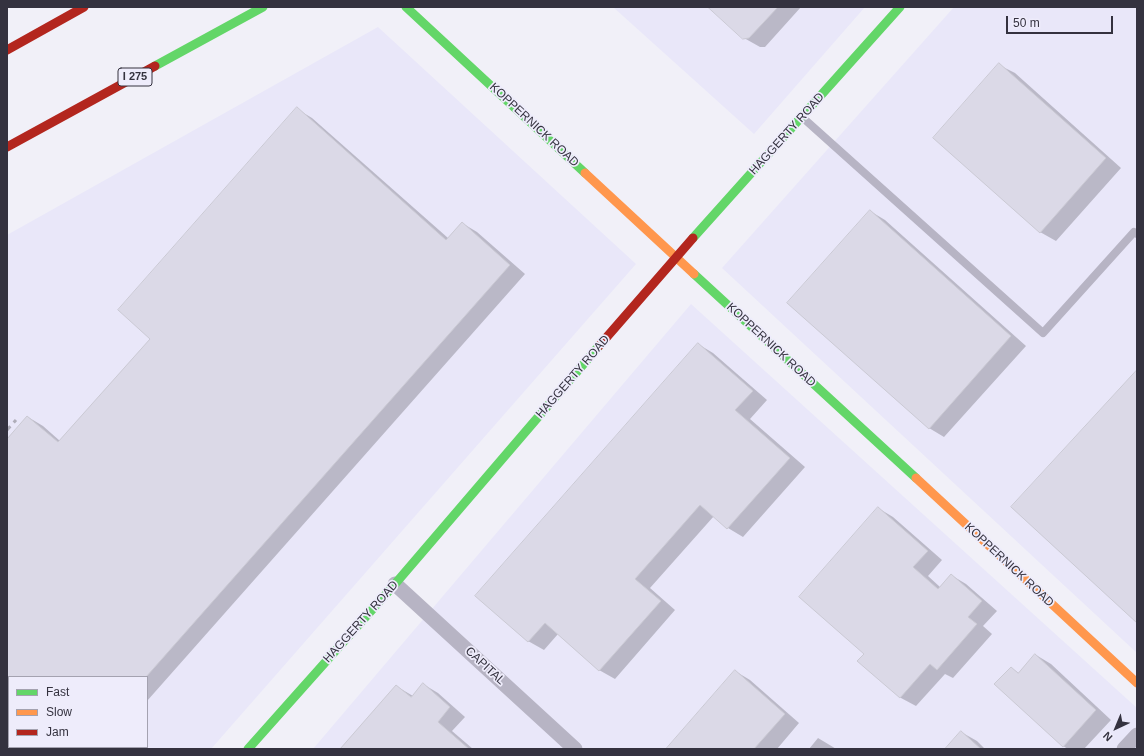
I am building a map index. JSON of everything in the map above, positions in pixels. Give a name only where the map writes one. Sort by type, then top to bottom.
[{"type":"main road","points":[[7,50],[84,7]]},
{"type":"main road","name":"I 275","points":[[7,147],[263,7]]},
{"type":"main road","name":"KOPPERNICK ROAD","points":[[406,7],[1137,683]]},
{"type":"main road","name":"HAGGERTY ROAD","points":[[248,749],[395,584],[676,257],[900,7]]},
{"type":"street","name":"CAPITAL","points":[[395,584],[575,749]]},
{"type":"street","points":[[1124,749],[1137,735]]},
{"type":"lane","points":[[802,117],[1043,332],[1134,232],[1137,234]]},
{"type":"lane","points":[[1130,676],[1137,668]]},
{"type":"shaded area","points":[[613,7],[865,7],[754,134]]},
{"type":"shaded area","points":[[954,7],[1137,7],[1137,653],[722,268]]},
{"type":"shaded area","points":[[378,27],[636,264],[211,749],[7,749],[7,235]]},
{"type":"shaded area","points":[[691,304],[1137,708],[1137,749],[313,749]]},
{"type":"building","points":[[708,7],[778,7],[749,38],[743,39]]},
{"type":"building","points":[[999,63],[1106,158],[1040,233],[933,138]]},
{"type":"building","points":[[297,107],[446,240],[462,222],[510,265],[147,676],[7,677],[7,439],[27,416],[58,442],[150,339],[118,310]]},
{"type":"building","points":[[870,210],[1011,336],[929,429],[787,303]]},
{"type":"building","points":[[698,343],[753,391],[735,410],[790,458],[727,529],[700,505],[635,579],[661,601],[599,671],[545,623],[528,642],[475,596]]},
{"type":"building","points":[[1137,370],[1137,623],[1011,507]]},
{"type":"building","points":[[878,507],[928,551],[913,567],[938,589],[951,574],[982,601],[968,617],[977,624],[937,670],[930,664],[900,698],[857,661],[864,654],[799,597]]},
{"type":"building","points":[[1035,654],[1096,710],[1063,747],[994,684],[1011,667],[1018,673]]},
{"type":"building","points":[[735,670],[785,714],[754,749],[666,749]]},
{"type":"building","points":[[423,683],[450,707],[438,722],[469,749],[340,749],[396,685],[411,697]]},
{"type":"building","points":[[961,731],[981,749],[945,749]]},
{"type":"railway","points":[[7,430],[16,420]]},
{"type":"traffic: fast","points":[[155,66],[263,7]]},
{"type":"traffic: fast","points":[[406,7],[585,173]]},
{"type":"traffic: fast","points":[[693,238],[900,7]]},
{"type":"traffic: fast","points":[[694,274],[916,478]]},
{"type":"traffic: fast","points":[[248,749],[395,584],[599,346]]},
{"type":"traffic: slow","points":[[585,173],[694,274]]},
{"type":"traffic: slow","points":[[916,478],[1137,683]]},
{"type":"traffic: jam","points":[[7,50],[84,7]]},
{"type":"traffic: jam","points":[[7,147],[155,66]]},
{"type":"traffic: jam","points":[[599,346],[693,238]]}]
